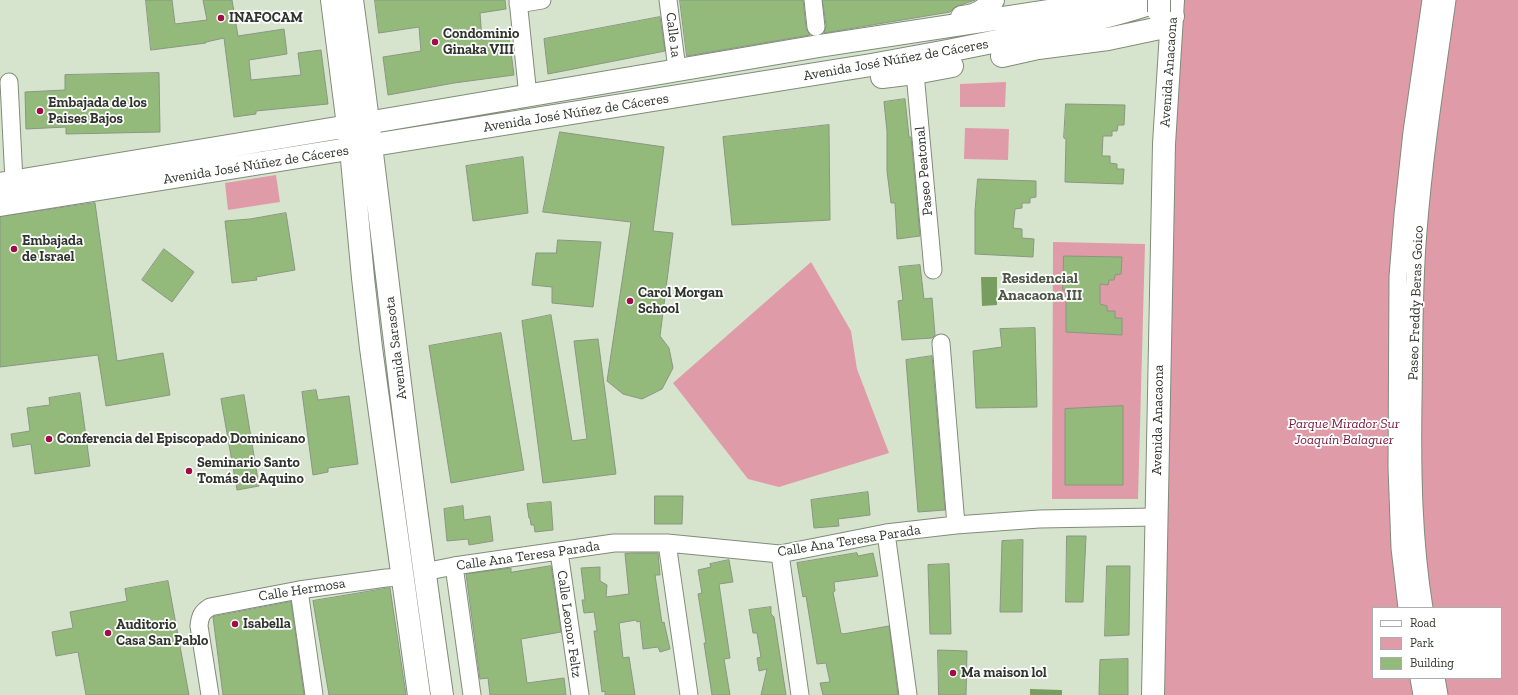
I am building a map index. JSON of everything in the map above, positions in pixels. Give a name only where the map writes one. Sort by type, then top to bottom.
[{"type":"main road","name":"Avenida Sarasota","points":[[332,0],[359,124]]},
{"type":"main road","name":"Avenida Sarasota","points":[[352,0],[359,124],[362,148],[395,344],[424,572],[442,695]]},
{"type":"main road","points":[[889,36],[929,22],[971,16],[982,11],[994,0]]},
{"type":"main road","name":"Avenida José Núñez de Cáceres","points":[[7,183],[528,96],[706,64],[1101,1]]},
{"type":"main road","name":"Avenida José Núñez de Cáceres","points":[[0,205],[871,65],[961,49],[1126,12],[1164,10]]},
{"type":"main road","points":[[706,64],[713,91],[758,91],[813,86],[915,73],[1038,48],[1108,39],[1164,10]]},
{"type":"main road","name":"Avenida Anacaona","points":[[1153,695],[1164,144],[1164,10]]},
{"type":"main road","points":[[593,84],[597,109]]},
{"type":"main road","points":[[564,89],[569,114]]},
{"type":"main road","name":"Avenida Sarasota","points":[[362,148],[366,301],[419,695]]},
{"type":"street","points":[[528,96],[518,2],[542,0]]},
{"type":"street","name":"Calle 1a","points":[[668,0],[677,69]]},
{"type":"street","points":[[813,0],[816,27]]},
{"type":"street","name":"Paseo Freddy Beras Goico","points":[[1407,607],[1400,548],[1397,467],[1398,277],[1411,139],[1431,0]]},
{"type":"street","name":"Paseo Freddy Beras Goico","points":[[1424,607],[1417,554],[1413,492],[1415,279],[1425,159],[1447,0]]},
{"type":"street","name":"Paseo Peatonal","points":[[915,73],[933,270]]},
{"type":"street","points":[[7,183],[9,82]]},
{"type":"street","points":[[941,343],[956,525]]},
{"type":"street","name":"Calle Ana Teresa Parada","points":[[424,572],[454,566],[614,543],[667,543],[780,554],[886,534],[956,525],[1039,519],[1156,517]]},
{"type":"street","points":[[886,534],[908,695]]},
{"type":"street","points":[[667,543],[689,695]]},
{"type":"street","name":"Calle Leonor Feltz","points":[[559,552],[580,695]]},
{"type":"street","points":[[780,554],[800,695]]},
{"type":"street","points":[[454,566],[472,695]]},
{"type":"street","name":"Calle Hermosa","points":[[210,695],[199,626],[203,611],[210,607],[299,590],[403,577]]},
{"type":"street","points":[[299,590],[314,695]]},
{"type":"street","points":[[1419,679],[1422,695]]},
{"type":"street","points":[[1436,679],[1439,695]]},
{"type":"green space","name":"Parque Mirador Sur Joaquín Balaguer","points":[[1178,0],[1518,0],[1518,695],[1164,695]]},
{"type":"green space","points":[[1006,82],[1005,107],[960,107],[960,84]]},
{"type":"green space","points":[[965,128],[1009,129],[1008,160],[964,159]]},
{"type":"green space","points":[[276,175],[280,202],[228,210],[225,183]]},
{"type":"green space","points":[[1053,242],[1145,244],[1138,499],[1052,499]]},
{"type":"green space","points":[[811,262],[851,331],[857,369],[889,453],[779,487],[748,479],[673,383]]},
{"type":"shaded area","points":[[981,277],[997,277],[997,305],[982,306]]},
{"type":"shaded area","points":[[1030,689],[1062,690],[1062,695],[1030,695]]},
{"type":"building","points":[[146,0],[172,0],[175,24],[207,20],[203,0],[232,0],[238,36],[284,29],[287,54],[249,60],[251,80],[301,75],[298,53],[321,50],[328,104],[256,111],[256,114],[234,117],[224,38],[206,43],[151,50]]},
{"type":"building","points":[[375,0],[505,0],[506,9],[480,13],[482,40],[509,37],[514,75],[454,83],[388,95],[383,57],[421,51],[419,27],[379,33]]},
{"type":"building","points":[[680,0],[803,0],[806,28],[810,35],[687,56]]},
{"type":"building","points":[[823,0],[975,0],[955,7],[950,12],[824,33],[826,26]]},
{"type":"building","points":[[660,17],[665,51],[548,74],[544,39]]},
{"type":"building","points":[[159,73],[160,132],[66,134],[66,127],[26,129],[25,92],[65,90],[65,75]]},
{"type":"building","points":[[905,99],[909,137],[911,137],[920,236],[897,239],[895,203],[891,203],[887,171],[887,131],[884,102]]},
{"type":"building","points":[[1066,104],[1125,105],[1124,125],[1118,125],[1117,131],[1112,131],[1112,136],[1103,136],[1102,156],[1110,156],[1110,163],[1117,164],[1117,169],[1124,169],[1123,184],[1065,182],[1066,139],[1064,138]]},
{"type":"building","points":[[829,125],[830,220],[732,225],[723,137]]},
{"type":"building","points":[[560,132],[664,147],[653,231],[673,233],[660,336],[669,348],[673,368],[662,389],[642,399],[623,394],[607,381],[631,222],[543,212]]},
{"type":"building","points":[[523,157],[528,213],[473,221],[466,166]]},
{"type":"building","points":[[978,179],[1036,181],[1036,197],[1030,198],[1030,203],[1022,203],[1022,208],[1015,209],[1013,228],[1022,229],[1022,238],[1034,239],[1033,257],[975,254],[975,211]]},
{"type":"building","points":[[95,203],[117,361],[163,353],[170,395],[106,406],[98,355],[0,367],[0,217]]},
{"type":"building","points":[[286,213],[295,270],[256,277],[257,280],[232,283],[225,221],[250,219]]},
{"type":"building","points":[[558,240],[601,242],[593,307],[552,303],[552,287],[532,285],[536,253],[556,253]]},
{"type":"building","points":[[164,249],[194,272],[172,302],[142,280]]},
{"type":"building","points":[[1064,256],[1122,257],[1121,274],[1115,275],[1114,280],[1109,280],[1108,285],[1100,284],[1100,304],[1107,306],[1107,311],[1115,311],[1115,318],[1122,318],[1122,335],[1066,332],[1066,290],[1063,290]]},
{"type":"building","points":[[920,265],[924,299],[932,298],[935,335],[932,338],[902,340],[898,301],[903,300],[899,267]]},
{"type":"building","points":[[551,315],[572,441],[587,439],[574,341],[598,339],[616,474],[543,483],[522,321]]},
{"type":"building","points":[[1035,328],[1037,407],[976,408],[973,351],[1002,347],[1000,329]]},
{"type":"building","points":[[501,333],[524,470],[451,483],[429,346]]},
{"type":"building","points":[[932,356],[945,510],[918,512],[906,360]]},
{"type":"building","points":[[316,390],[318,400],[349,396],[358,464],[328,468],[328,472],[313,475],[302,392]]},
{"type":"building","name":"Conferencia del Episcopado Dominicano","points":[[80,393],[90,466],[35,474],[31,444],[13,447],[11,434],[30,431],[27,408],[50,405],[49,398]]},
{"type":"building","points":[[244,395],[259,486],[237,490],[221,399]]},
{"type":"building","points":[[1123,406],[1123,485],[1065,485],[1065,409]]},
{"type":"building","points":[[868,492],[870,515],[838,519],[839,526],[814,528],[811,500]]},
{"type":"building","points":[[655,496],[683,496],[682,524],[655,524]]},
{"type":"building","points":[[551,502],[553,530],[535,532],[534,525],[531,525],[529,518],[527,504]]},
{"type":"building","points":[[463,506],[464,520],[490,516],[493,541],[469,545],[468,539],[447,541],[444,509]]},
{"type":"building","points":[[1067,536],[1086,536],[1083,602],[1066,602]]},
{"type":"building","points":[[1023,540],[1022,612],[1000,612],[1002,541]]},
{"type":"building","points":[[658,553],[660,575],[655,575],[662,623],[664,622],[670,649],[660,652],[658,647],[643,649],[640,621],[637,622],[636,620],[619,623],[623,658],[629,657],[635,695],[605,695],[605,691],[602,692],[594,631],[597,631],[594,612],[584,613],[582,600],[585,600],[581,568],[600,567],[600,581],[607,585],[606,597],[629,594],[625,554]]},
{"type":"building","points":[[857,553],[858,556],[873,553],[878,576],[834,582],[835,591],[833,592],[841,633],[843,634],[889,626],[898,695],[823,695],[820,683],[830,682],[826,663],[817,664],[806,596],[803,597],[797,563]]},
{"type":"building","points":[[729,560],[733,582],[719,584],[730,658],[724,659],[730,695],[712,695],[698,594],[702,593],[698,570],[711,567],[710,564]]},
{"type":"building","points":[[949,564],[951,634],[930,634],[928,565]]},
{"type":"building","points":[[551,566],[561,632],[521,639],[527,683],[564,678],[566,695],[490,695],[488,678],[480,679],[466,574],[511,568],[511,572]]},
{"type":"building","points":[[1107,566],[1130,566],[1129,635],[1105,636]]},
{"type":"building","points":[[168,581],[189,695],[86,695],[78,652],[56,656],[52,632],[73,628],[70,612],[127,601],[125,589]]},
{"type":"building","points":[[390,588],[406,695],[329,695],[313,601]]},
{"type":"building","points":[[291,602],[304,695],[223,695],[213,617]]},
{"type":"building","points":[[771,607],[771,614],[774,617],[786,695],[761,695],[767,669],[759,671],[757,658],[761,657],[757,633],[753,633],[749,610]]},
{"type":"building","name":"Ma maison lol","points":[[938,650],[967,651],[966,695],[939,695]]},
{"type":"building","points":[[1128,659],[1128,695],[1099,695],[1100,660]]},
{"type":"place","name":"INAFOCAM","points":[[221,18]]},
{"type":"place","name":"Condominio Ginaka VIII","points":[[435,42]]},
{"type":"place","name":"Embajada de los Paises Bajos","points":[[40,111]]},
{"type":"place","name":"Embajada de Israel","points":[[14,249]]},
{"type":"place","name":"Carol Morgan School","points":[[630,301]]},
{"type":"place","name":"Conferencia del Episcopado Dominicano","points":[[49,439]]},
{"type":"place","name":"Seminario Santo Tomás de Aquino","points":[[189,471]]},
{"type":"place","name":"Isabella","points":[[235,624]]},
{"type":"place","name":"Auditorio Casa San Pablo","points":[[108,633]]},
{"type":"place","name":"Ma maison lol","points":[[953,673]]},
{"type":"district","name":"Residencial Anacaona III","points":[[1040,288]]}]
